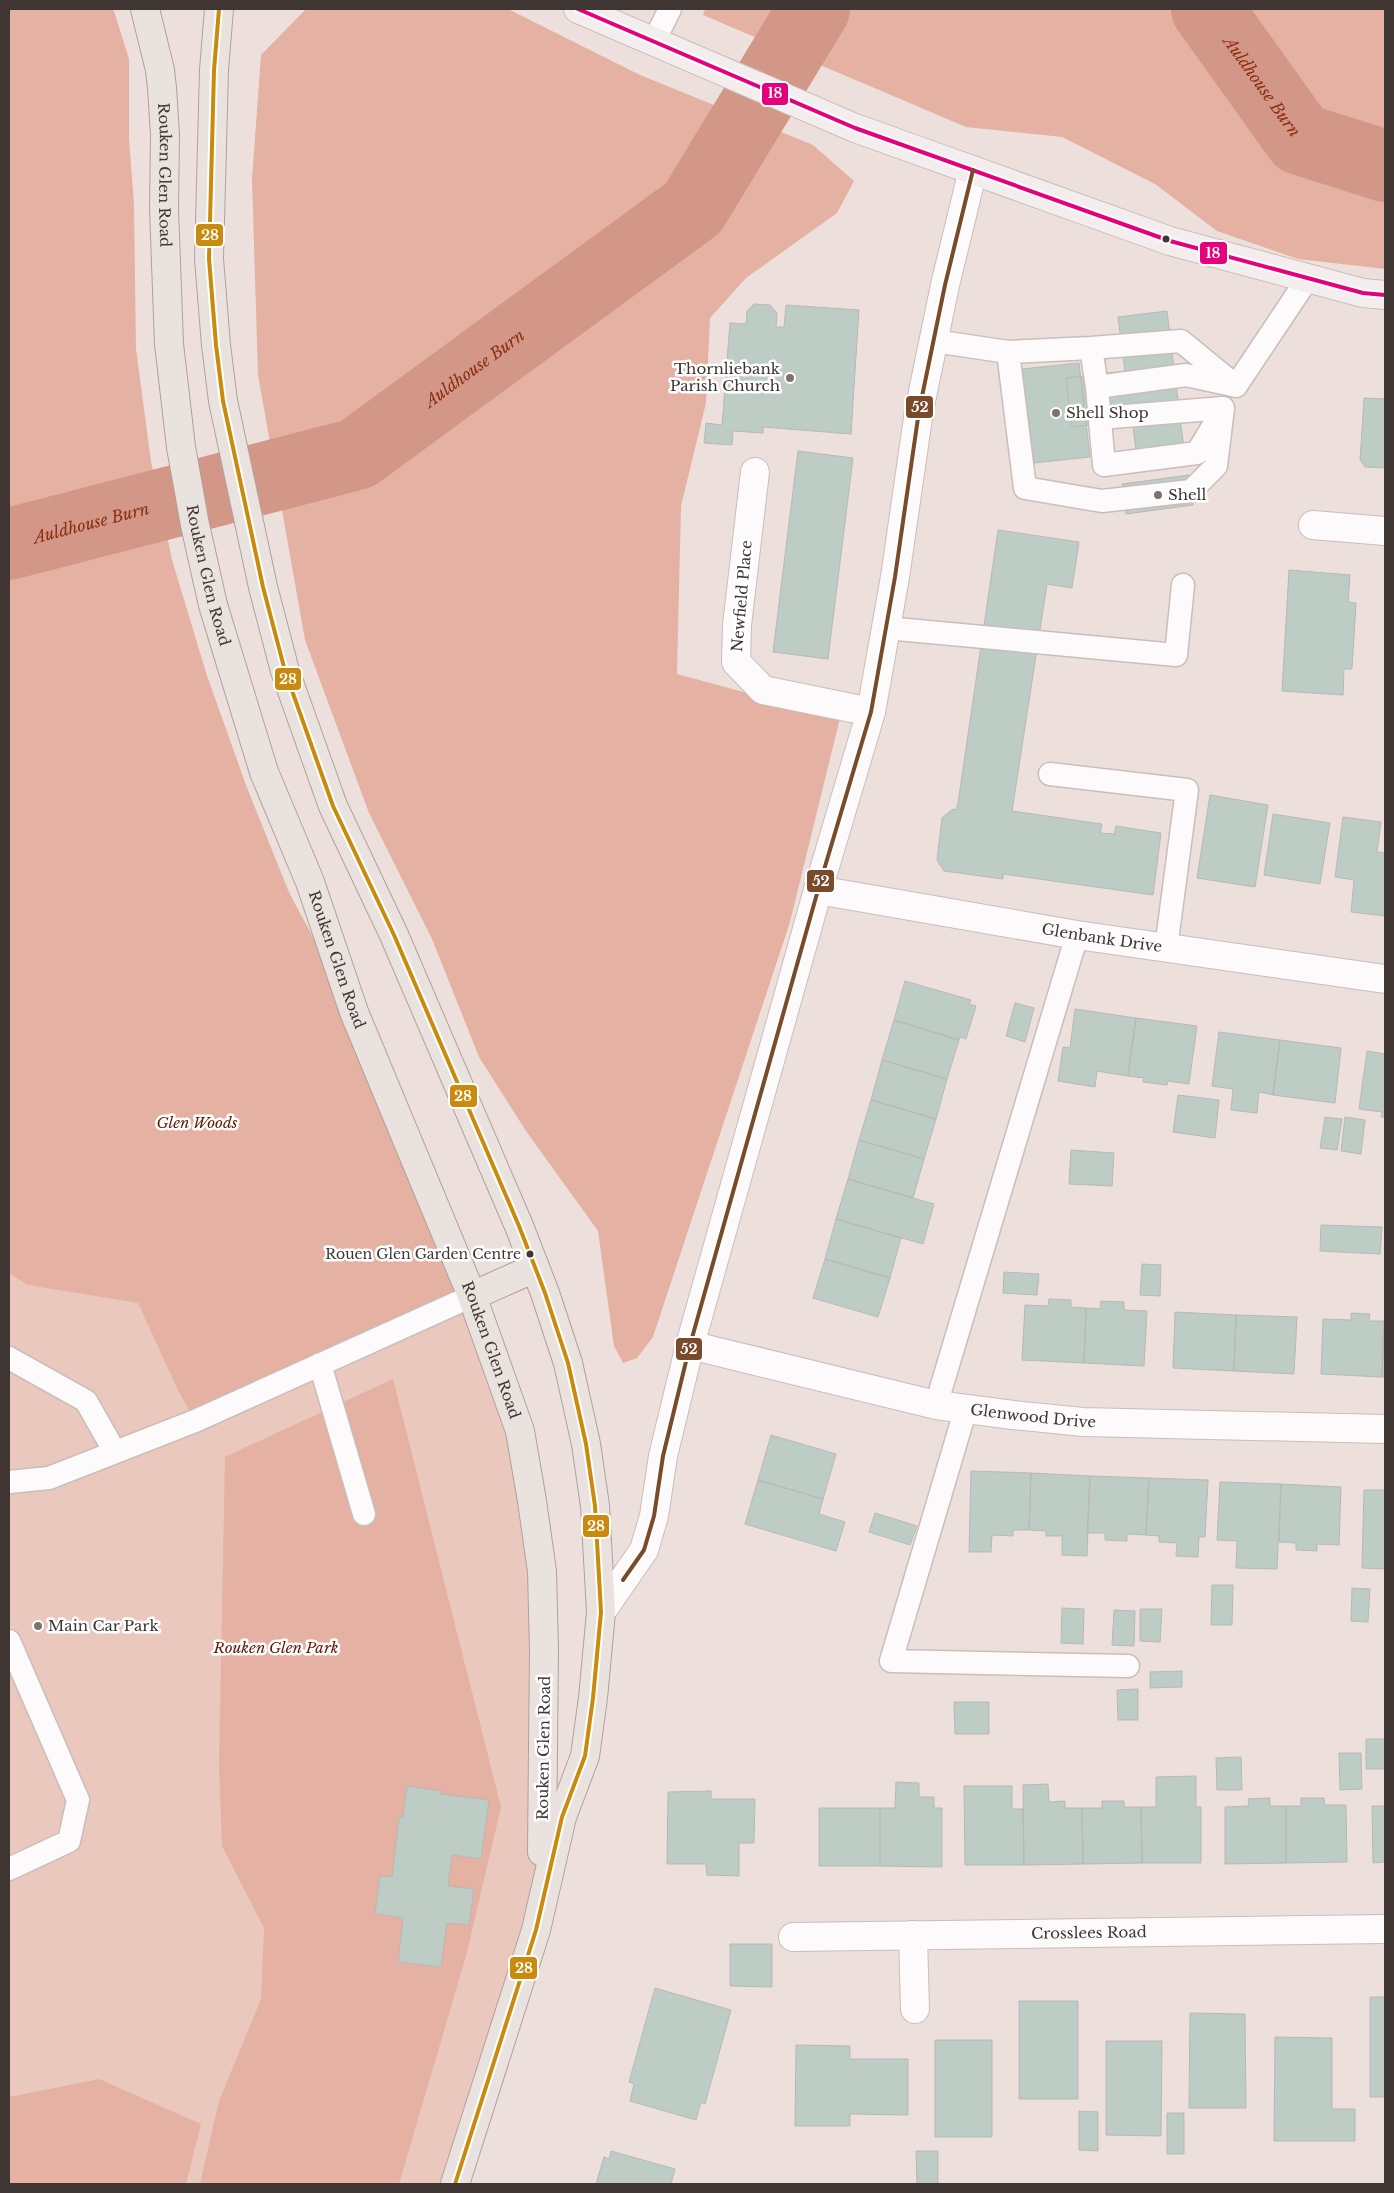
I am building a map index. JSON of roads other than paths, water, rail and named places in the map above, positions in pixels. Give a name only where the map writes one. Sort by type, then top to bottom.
[{"type":"main road","name":"Rouken Glen Road","points":[[145,9],[160,70],[162,88],[165,135],[164,209],[169,344],[181,446],[195,525],[213,605],[264,772],[310,882],[354,1012],[472,1296],[520,1431],[542,1571],[544,1649],[542,1901]]},
{"type":"main road","name":"Rouken Glen Road","points":[[219,9],[214,70],[209,259],[216,345],[229,433],[246,512],[285,671],[333,806],[394,935],[535,1268],[568,1363],[586,1444],[595,1506],[601,1612],[593,1698],[585,1756],[562,1817],[536,1930],[455,2184]]},
{"type":"main road","points":[[578,9],[855,128],[1170,242],[1363,293],[1385,295]]},
{"type":"main road","points":[[472,1296],[535,1268]]},
{"type":"street","name":"Rouken Glen Road","points":[[601,1612],[644,1550],[654,1516],[663,1456],[690,1345],[818,890],[871,712],[886,628],[919,412],[973,170]]},
{"type":"street","name":"Newfield Place","points":[[755,472],[737,625],[736,662],[763,690],[871,712]]},
{"type":"street","points":[[1312,525],[1385,531]]},
{"type":"street","name":"Glenbank Drive","points":[[818,890],[1077,935],[1385,979]]},
{"type":"street","name":"Glenwood Drive","points":[[690,1345],[936,1405],[1083,1422],[1385,1429]]},
{"type":"street","name":"Crosslees Road","points":[[793,1937],[1385,1930]]},
{"type":"street","points":[[913,1935],[915,2009]]},
{"type":"lane","points":[[654,41],[670,9]]},
{"type":"lane","points":[[1091,348],[1097,388],[1104,465],[1198,453],[1236,386],[1308,278]]},
{"type":"lane","points":[[934,341],[1008,352],[1091,348],[1181,340],[1236,386]]},
{"type":"lane","points":[[1008,352],[1025,488],[1102,501],[1191,491],[1216,466],[1223,408]]},
{"type":"lane","points":[[1097,388],[1186,375],[1236,386]]},
{"type":"lane","points":[[1100,418],[1223,408]]},
{"type":"lane","points":[[886,628],[1176,656],[1182,585]]},
{"type":"lane","points":[[1050,774],[1187,790],[1166,948]]},
{"type":"lane","points":[[936,1405],[1077,935]]},
{"type":"lane","points":[[9,1482],[49,1478],[195,1420],[472,1296]]},
{"type":"lane","points":[[9,1358],[86,1402],[115,1452]]},
{"type":"lane","points":[[320,1364],[364,1514]]},
{"type":"lane","points":[[966,1408],[891,1661],[1128,1666]]},
{"type":"lane","points":[[9,1641],[78,1800],[69,1841],[9,1869]]},
{"type":"waterway","name":"Auldhouse Burn","points":[[9,544],[357,454],[693,208],[814,9]]},
{"type":"waterway","name":"Auldhouse Burn","points":[[1207,9],[1300,139],[1385,166]]},
{"type":"place","name":"Thornliebank Parish Church","points":[[790,378]]},
{"type":"place","name":"Shell Shop","points":[[1056,413]]},
{"type":"place","name":"Shell","points":[[1158,495]]},
{"type":"place","name":"Rouen Glen Garden Centre","points":[[530,1254]]},
{"type":"place","name":"Main Car Park","points":[[38,1626]]},
{"type":"park label","name":"Glen Woods","points":[[197,1123]]},
{"type":"park label","name":"Rouken Glen Park","points":[[276,1648]]}]
